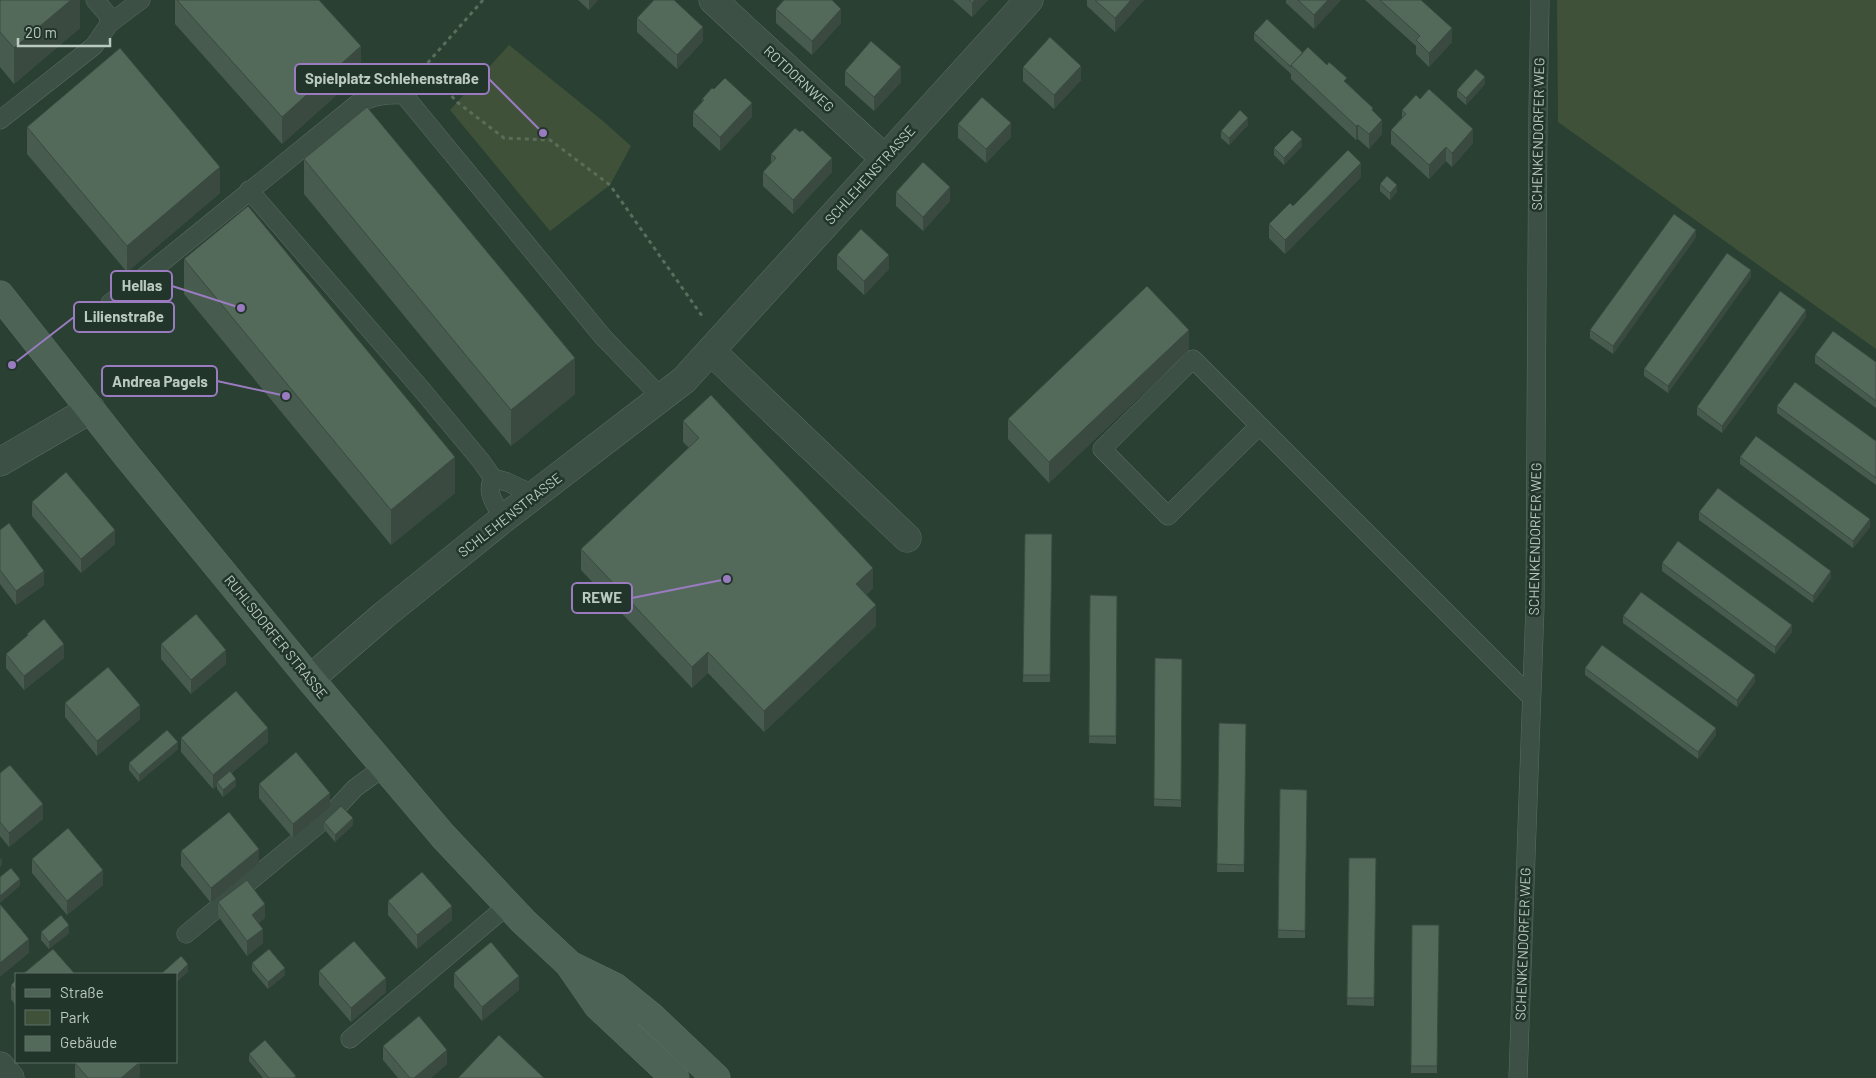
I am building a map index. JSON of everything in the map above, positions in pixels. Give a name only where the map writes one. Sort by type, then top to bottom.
[{"type":"main road","name":"RUHLSDORFER STRASSE","points":[[0,295],[134,465],[310,679],[443,836],[508,905],[569,964],[598,1006],[675,1078]]},
{"type":"main road","name":"RUHLSDORFER STRASSE","points":[[569,964],[614,987],[652,1017],[716,1078]]},
{"type":"street","name":"ROTDORNWEG","points":[[713,0],[885,158]]},
{"type":"street","name":"SCHLEHENSTRASSE","points":[[310,679],[384,615],[503,519],[684,380],[1029,0]]},
{"type":"street","points":[[715,346],[907,538]]},
{"type":"street","points":[[0,462],[91,409]]},
{"type":"street","points":[[0,1066],[10,1078]]},
{"type":"lane","points":[[95,0],[108,16],[109,24]]},
{"type":"lane","points":[[0,120],[94,46],[109,24],[141,0]]},
{"type":"lane","name":"SCHENKENDORFER WEG","points":[[1518,1078],[1535,606],[1540,0]]},
{"type":"lane","points":[[110,303],[357,104],[372,96],[404,95],[603,337],[662,398]]},
{"type":"lane","points":[[249,190],[422,390],[481,461],[492,478],[507,482],[535,495]]},
{"type":"lane","points":[[1259,426],[1168,516],[1102,449],[1193,359],[1531,696]]},
{"type":"lane","points":[[492,478],[489,492],[503,519]]},
{"type":"lane","points":[[186,934],[330,815],[355,788],[384,767]]},
{"type":"lane","points":[[350,1039],[508,905]]},
{"type":"path","points":[[482,0],[425,66],[457,102],[504,138],[550,140],[610,185],[715,346]]},
{"type":"green space","points":[[1557,0],[1876,0],[1876,349],[1558,122]]},
{"type":"green space","points":[[509,45],[631,146],[610,185],[550,231],[450,110]]},
{"type":"building","points":[[0,0],[71,0],[14,48],[0,32]]},
{"type":"building","points":[[177,0],[319,0],[361,46],[282,117]]},
{"type":"building","points":[[654,0],[674,0],[703,27],[677,55],[637,18]]},
{"type":"building","points":[[784,0],[832,0],[841,9],[812,41],[776,9]]},
{"type":"building","points":[[1095,0],[1131,0],[1115,18]]},
{"type":"building","points":[[1298,0],[1328,0],[1314,15]]},
{"type":"building","points":[[1380,0],[1421,0],[1452,28],[1429,53],[1416,40],[1420,36]]},
{"type":"building","points":[[1267,19],[1303,53],[1291,67],[1254,33]]},
{"type":"building","points":[[1050,37],[1081,66],[1054,95],[1023,67]]},
{"type":"building","points":[[871,41],[901,67],[874,97],[845,71]]},
{"type":"building","points":[[1308,47],[1327,65],[1329,62],[1347,78],[1344,81],[1373,108],[1372,110],[1382,120],[1369,134],[1358,125],[1356,126],[1291,65]]},
{"type":"building","points":[[120,48],[220,167],[127,246],[27,127]]},
{"type":"building","points":[[1476,69],[1485,77],[1466,98],[1457,90]]},
{"type":"building","points":[[725,78],[752,103],[720,137],[693,112],[712,88],[714,89]]},
{"type":"building","points":[[1429,89],[1473,129],[1452,153],[1446,147],[1429,165],[1391,130],[1406,114],[1402,110],[1416,95],[1420,99]]},
{"type":"building","points":[[982,97],[1011,123],[986,149],[958,124]]},
{"type":"building","points":[[367,107],[575,358],[511,410],[304,159]]},
{"type":"building","points":[[1240,110],[1248,118],[1229,138],[1221,131]]},
{"type":"building","points":[[795,128],[800,132],[802,130],[832,158],[793,200],[763,172],[776,158],[771,154]]},
{"type":"building","points":[[1292,130],[1302,139],[1284,158],[1274,148]]},
{"type":"building","points":[[1348,150],[1361,163],[1285,240],[1269,224],[1290,203],[1293,206]]},
{"type":"building","points":[[923,162],[950,187],[923,217],[896,192]]},
{"type":"building","points":[[1387,176],[1397,185],[1390,193],[1380,184]]},
{"type":"building","points":[[248,206],[455,457],[391,510],[184,259]]},
{"type":"building","points":[[1674,214],[1696,230],[1613,346],[1590,330]]},
{"type":"building","points":[[861,229],[889,255],[864,281],[837,255]]},
{"type":"building","points":[[1727,253],[1751,270],[1668,386],[1644,369]]},
{"type":"building","points":[[1147,286],[1189,330],[1049,462],[1008,419]]},
{"type":"building","points":[[1780,291],[1806,310],[1722,426],[1697,407]]},
{"type":"building","points":[[1833,331],[1876,362],[1876,401],[1815,355]]},
{"type":"building","points":[[1795,382],[1876,441],[1876,478],[1777,406]]},
{"type":"building","points":[[711,395],[873,568],[856,584],[876,605],[764,711],[708,652],[692,667],[581,549],[699,438],[683,421]]},
{"type":"building","points":[[1756,436],[1870,519],[1853,541],[1740,457]]},
{"type":"building","points":[[66,472],[115,530],[81,559],[32,502]]},
{"type":"building","points":[[1718,488],[1831,571],[1813,596],[1699,512]]},
{"type":"building","points":[[9,523],[44,571],[16,591],[0,570],[0,530]]},
{"type":"building","points":[[1025,534],[1052,534],[1050,675],[1023,675]]},
{"type":"building","points":[[1678,541],[1792,625],[1775,647],[1662,563]]},
{"type":"building","points":[[1641,592],[1755,675],[1737,700],[1623,616]]},
{"type":"building","points":[[1090,595],[1117,596],[1116,736],[1089,736]]},
{"type":"building","points":[[196,614],[226,650],[191,680],[161,644]]},
{"type":"building","points":[[44,619],[64,644],[24,676],[6,654]]},
{"type":"building","points":[[1602,645],[1716,728],[1698,752],[1585,668]]},
{"type":"building","points":[[1155,658],[1182,659],[1181,800],[1154,799]]},
{"type":"building","points":[[108,667],[140,705],[97,741],[65,703]]},
{"type":"building","points":[[236,691],[268,728],[213,775],[181,738]]},
{"type":"building","points":[[1219,723],[1246,724],[1244,865],[1217,864]]},
{"type":"building","points":[[167,730],[178,742],[139,775],[129,763]]},
{"type":"building","points":[[296,752],[330,793],[293,824],[259,784]]},
{"type":"building","points":[[10,765],[43,804],[9,833],[0,822],[0,773]]},
{"type":"building","points":[[230,771],[236,779],[223,790],[217,782]]},
{"type":"building","points":[[1280,789],[1307,790],[1305,931],[1278,930]]},
{"type":"building","points":[[341,806],[353,818],[335,835],[324,822]]},
{"type":"building","points":[[229,812],[259,849],[211,888],[181,851]]},
{"type":"building","points":[[68,828],[103,870],[67,901],[32,859]]},
{"type":"building","points":[[1349,858],[1376,858],[1374,998],[1347,998]]},
{"type":"building","points":[[11,868],[20,879],[0,896],[0,877]]},
{"type":"building","points":[[422,872],[452,906],[417,935],[388,901]]},
{"type":"building","points":[[247,880],[265,904],[252,915],[263,929],[247,941],[218,902]]},
{"type":"building","points":[[0,904],[29,939],[0,963]]},
{"type":"building","points":[[61,915],[69,925],[49,942],[41,932]]},
{"type":"building","points":[[1412,925],[1439,925],[1437,1066],[1411,1066]]},
{"type":"building","points":[[354,941],[386,978],[351,1008],[319,971]]},
{"type":"building","points":[[491,942],[519,976],[482,1007],[454,973]]},
{"type":"building","points":[[53,949],[74,973],[24,973]]},
{"type":"building","points":[[269,949],[285,968],[268,982],[252,963]]},
{"type":"building","points":[[181,956],[188,964],[178,974],[162,973]]},
{"type":"building","points":[[15,981],[15,991],[11,985]]},
{"type":"building","points":[[419,1016],[447,1050],[414,1078],[410,1078],[383,1046]]},
{"type":"building","points":[[499,1035],[544,1078],[458,1078]]},
{"type":"building","points":[[265,1040],[296,1076],[293,1078],[269,1078],[249,1054]]},
{"type":"building","points":[[75,1063],[139,1063],[121,1078],[88,1078]]},
{"type":"place","name":"Spielplatz Schlehenstraße","points":[[543,133]]},
{"type":"place","name":"Hellas","points":[[241,308]]},
{"type":"place","name":"Lilienstraße","points":[[12,365]]},
{"type":"place","name":"Andrea Pagels","points":[[286,396]]},
{"type":"place","name":"REWE","points":[[727,579]]}]
